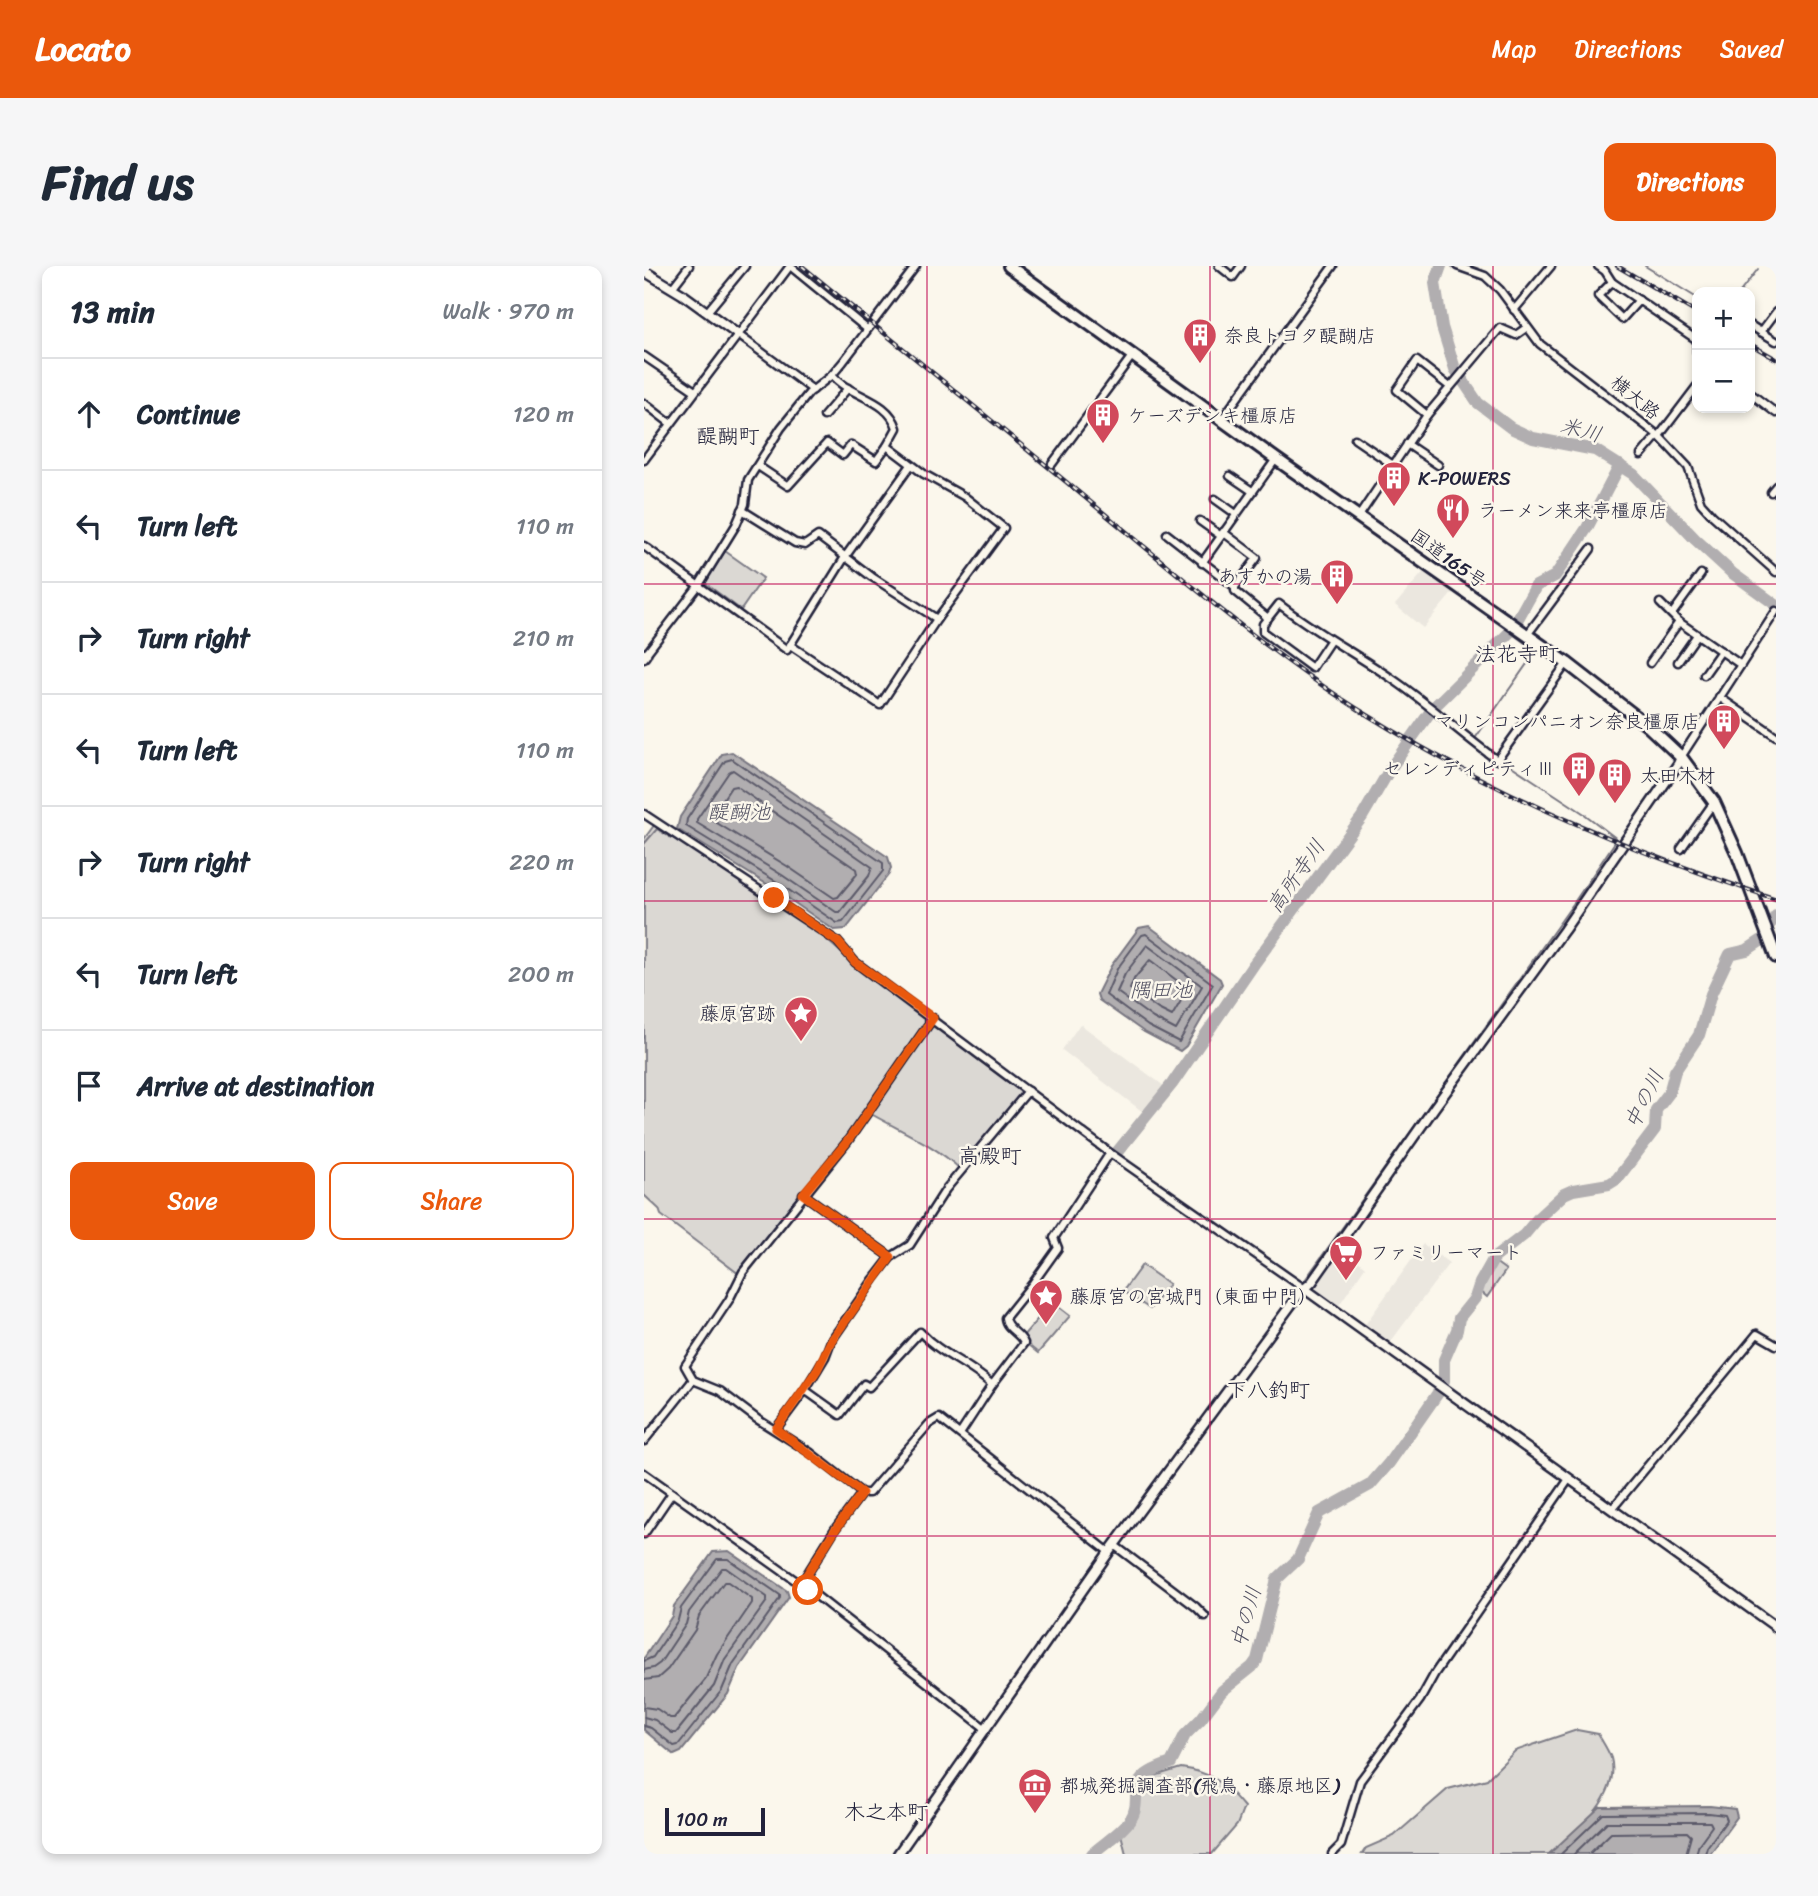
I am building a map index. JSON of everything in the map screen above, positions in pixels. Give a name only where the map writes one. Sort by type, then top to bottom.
[{"type":"highway","name":"国道165号","points":[[1009,266],[1567,663],[1639,718],[1681,757],[1714,802],[1737,853],[1776,957]]},
{"type":"street","points":[[672,288],[689,266]]},
{"type":"street","points":[[707,312],[745,266]]},
{"type":"street","points":[[644,460],[790,266],[867,329]]},
{"type":"street","points":[[645,655],[699,585],[736,524],[745,504],[748,480],[781,428],[813,390],[832,375],[916,266]]},
{"type":"street","points":[[1219,266],[1233,276],[1241,266]]},
{"type":"street","points":[[1222,419],[1333,266]]},
{"type":"street","name":"横大路","points":[[1457,266],[1485,276],[1500,290],[1540,344],[1658,435],[1688,467],[1701,503],[1776,572]]},
{"type":"street","points":[[1514,310],[1551,266]]},
{"type":"street","points":[[1598,266],[1612,282],[1697,341],[1697,350]]},
{"type":"street","points":[[644,271],[707,312],[813,390]]},
{"type":"street","points":[[1612,282],[1598,296],[1622,319],[1639,300]]},
{"type":"street","points":[[1761,332],[1776,312]]},
{"type":"street","points":[[1359,516],[1427,415],[1500,328],[1516,335],[1527,328]]},
{"type":"street","points":[[1755,328],[1776,341]]},
{"type":"street","points":[[644,356],[695,391]]},
{"type":"street","points":[[1052,464],[1132,356]]},
{"type":"street","points":[[1427,415],[1398,390],[1417,361],[1452,384]]},
{"type":"street","points":[[758,466],[788,486],[827,443],[843,455],[850,445],[876,461],[897,425],[870,398],[848,388],[832,375]]},
{"type":"street","points":[[824,416],[848,388]]},
{"type":"street","points":[[1642,455],[1692,392]]},
{"type":"street","points":[[1755,397],[1776,413]]},
{"type":"street","points":[[644,403],[671,424]]},
{"type":"street","points":[[1355,439],[1393,465]]},
{"type":"street","points":[[1407,444],[1438,466]]},
{"type":"street","points":[[790,645],[880,705],[937,619],[1004,528],[965,497],[911,466],[887,446]]},
{"type":"street","points":[[1202,563],[1276,458]]},
{"type":"street","points":[[644,546],[787,650],[845,557],[911,466]]},
{"type":"street","points":[[1230,475],[1252,491]]},
{"type":"street","points":[[1215,499],[1236,514]]},
{"type":"street","points":[[742,510],[795,543],[805,545],[818,536],[872,578],[937,619]]},
{"type":"street","points":[[1200,521],[1257,558],[1235,587],[1235,592],[1268,618]]},
{"type":"street","points":[[1167,534],[1235,587]]},
{"type":"street","points":[[1527,635],[1552,599],[1558,597],[1591,549]]},
{"type":"street","points":[[1672,614],[1702,574]]},
{"type":"street","points":[[1660,603],[1679,622],[1741,665]]},
{"type":"street","points":[[1330,641],[1312,668],[1263,632],[1268,618],[1279,604],[1330,641],[1379,670],[1497,760],[1567,663]]},
{"type":"street","points":[[898,1854],[1111,1549],[1312,1282],[1564,930],[1678,764],[1719,696],[1775,613]]},
{"type":"street","points":[[1650,663],[1679,622]]},
{"type":"street","points":[[1678,662],[1697,635]]},
{"type":"street","points":[[1704,675],[1721,651]]},
{"type":"street","points":[[1719,696],[1776,736]]},
{"type":"street","points":[[1681,849],[1714,802]]},
{"type":"street","points":[[644,814],[838,942],[855,962],[1110,1153],[1305,1289],[1776,1627]]},
{"type":"street","points":[[933,1018],[847,1142],[743,1272],[685,1366],[693,1380],[720,1391],[862,1493],[869,1493],[929,1424],[939,1418],[1015,1480],[1205,1616]]},
{"type":"street","points":[[776,1429],[805,1390],[825,1357],[831,1341],[891,1257],[910,1245],[946,1189],[1028,1091]]},
{"type":"street","points":[[960,1434],[1024,1343],[1005,1323],[1005,1318],[1058,1248],[1054,1238],[1110,1153]]},
{"type":"street","points":[[803,1194],[891,1257]]},
{"type":"street","points":[[805,1390],[840,1415],[864,1384],[869,1387],[920,1332],[992,1385]]},
{"type":"street","points":[[1612,1509],[1757,1334],[1776,1345]]},
{"type":"street","points":[[644,1441],[693,1380]]},
{"type":"street","points":[[644,1473],[801,1584],[986,1728]]},
{"type":"street","points":[[1332,1854],[1340,1845],[1360,1782],[1420,1700],[1435,1673],[1569,1479]]},
{"type":"street","points":[[644,1534],[672,1493]]},
{"type":"street","points":[[801,1584],[862,1493]]},
{"type":"shaded area","points":[[725,551],[763,578],[741,610],[705,583]]},
{"type":"shaded area","points":[[1425,570],[1454,591],[1423,628],[1395,605]]},
{"type":"shaded area","name":"藤原宮跡","points":[[655,824],[783,906],[852,963],[1022,1090],[1022,1094],[960,1169],[927,1144],[866,1111],[739,1274],[661,1215],[659,1209],[644,1195],[644,839]]},
{"type":"shaded area","points":[[1080,1024],[1164,1086],[1143,1112],[1062,1050]]},
{"type":"shaded area","points":[[1423,1244],[1449,1263],[1389,1344],[1364,1326]]},
{"type":"shaded area","points":[[1342,1247],[1365,1267],[1337,1308],[1316,1292],[1316,1284]]},
{"type":"shaded area","points":[[1495,1262],[1506,1270],[1487,1297],[1480,1291]]},
{"type":"shaded area","points":[[1142,1265],[1169,1284],[1150,1309],[1123,1291]]},
{"type":"shaded area","name":"藤原宮の宮城門（東面中門）","points":[[1052,1302],[1070,1316],[1038,1353],[1022,1337]]},
{"type":"shaded area","points":[[1577,1730],[1598,1734],[1605,1746],[1611,1758],[1609,1786],[1594,1813],[1549,1854],[1362,1854],[1366,1848],[1394,1836],[1448,1789],[1487,1779],[1515,1751]]},
{"type":"shaded area","points":[[1181,1768],[1201,1772],[1230,1791],[1244,1807],[1237,1825],[1212,1854],[1126,1854],[1121,1834],[1137,1813],[1140,1786],[1151,1777]]},
{"type":"water","name":"醍醐池","points":[[732,752],[888,857],[891,868],[889,874],[846,929],[834,930],[773,888],[677,829],[680,817],[722,754]]},
{"type":"water","name":"隅田池","points":[[1149,926],[1220,979],[1222,984],[1186,1046],[1180,1051],[1144,1032],[1099,1000],[1097,994],[1111,966],[1139,928]]},
{"type":"water","points":[[729,1551],[787,1591],[789,1597],[739,1668],[728,1694],[681,1752],[674,1755],[644,1730],[644,1658],[672,1616],[674,1606],[713,1552]]},
{"type":"water","points":[[1710,1806],[1735,1809],[1737,1817],[1710,1854],[1549,1854],[1600,1807]]},
{"type":"waterway","name":"米川","points":[[1441,266],[1435,283],[1442,327],[1455,369],[1478,403],[1511,428],[1533,438],[1595,450],[1633,474],[1695,539],[1732,573],[1776,605]]},
{"type":"waterway","points":[[1645,266],[1692,295]]},
{"type":"waterway","points":[[1744,287],[1758,269]]},
{"type":"waterway","points":[[1755,333],[1776,345]]},
{"type":"waterway","name":"高所寺川","points":[[1516,622],[1536,586],[1555,576],[1587,528],[1620,465]]},
{"type":"waterway","name":"高所寺川","points":[[1118,1151],[1172,1084],[1254,964],[1362,817],[1390,769],[1433,708],[1512,630]]},
{"type":"waterway","points":[[1474,740],[1536,651],[1510,632]]},
{"type":"waterway","points":[[1305,1280],[1617,839],[1583,813],[1501,759]]},
{"type":"waterway","points":[[644,844],[657,829],[671,838]]},
{"type":"waterway","name":"中の川","points":[[1771,923],[1776,916]]},
{"type":"waterway","name":"中の川","points":[[1444,1381],[1444,1360],[1457,1330],[1459,1318],[1475,1298],[1494,1258],[1524,1235],[1564,1194],[1609,1184],[1617,1179],[1655,1129],[1656,1110],[1669,1093],[1675,1071],[1699,1035],[1711,994],[1730,954],[1747,950],[1762,940]]},
{"type":"waterway","points":[[1189,1454],[1243,1377]]},
{"type":"waterway","name":"中の川","points":[[1092,1854],[1130,1820],[1135,1807],[1137,1787],[1144,1777],[1171,1763],[1185,1735],[1222,1691],[1257,1660],[1277,1579],[1298,1559],[1319,1513],[1370,1485],[1389,1463],[1440,1390]]},
{"type":"railway","points":[[802,266],[1228,615],[1332,692],[1417,745],[1567,820],[1670,862],[1776,899]]},
{"type":"railway","points":[[1617,266],[1692,310]]},
{"type":"railway","points":[[1755,347],[1776,359]]},
{"type":"place","name":"奈良トヨタ醍醐店","points":[[1200,365]]},
{"type":"place","name":"ケーズデンキ橿原店","points":[[1103,445]]},
{"type":"place","name":"K-POWERS","points":[[1394,508]]},
{"type":"place","name":"ラーメン来来亭橿原店","points":[[1453,540]]},
{"type":"place","name":"あすかの湯","points":[[1337,606]]},
{"type":"place","name":"マリンコンパニオン奈良橿原店","points":[[1724,751]]},
{"type":"place","name":"セレンディピティⅢ","points":[[1579,798]]},
{"type":"place","name":"太田木材","points":[[1615,805]]},
{"type":"place","name":"藤原宮跡","points":[[801,1043]]},
{"type":"place","name":"ファミリーマート","points":[[1346,1282]]},
{"type":"place","name":"藤原宮の宮城門（東面中門）","points":[[1046,1326]]},
{"type":"place","name":"都城発掘調査部(飛鳥・藤原地区)","points":[[1035,1815]]},
{"type":"district","name":"醍醐町","points":[[728,436]]},
{"type":"district","name":"法花寺町","points":[[1517,654]]},
{"type":"district","name":"高殿町","points":[[990,1156]]},
{"type":"district","name":"下八釣町","points":[[1268,1390]]},
{"type":"district","name":"木之本町","points":[[886,1812]]},
{"type":"route","points":[[774,898],[838,942],[855,962],[933,1018],[847,1142],[803,1194],[891,1257],[859,1299],[829,1344],[825,1357],[805,1390],[776,1429],[862,1493],[801,1584],[808,1590]]}]
